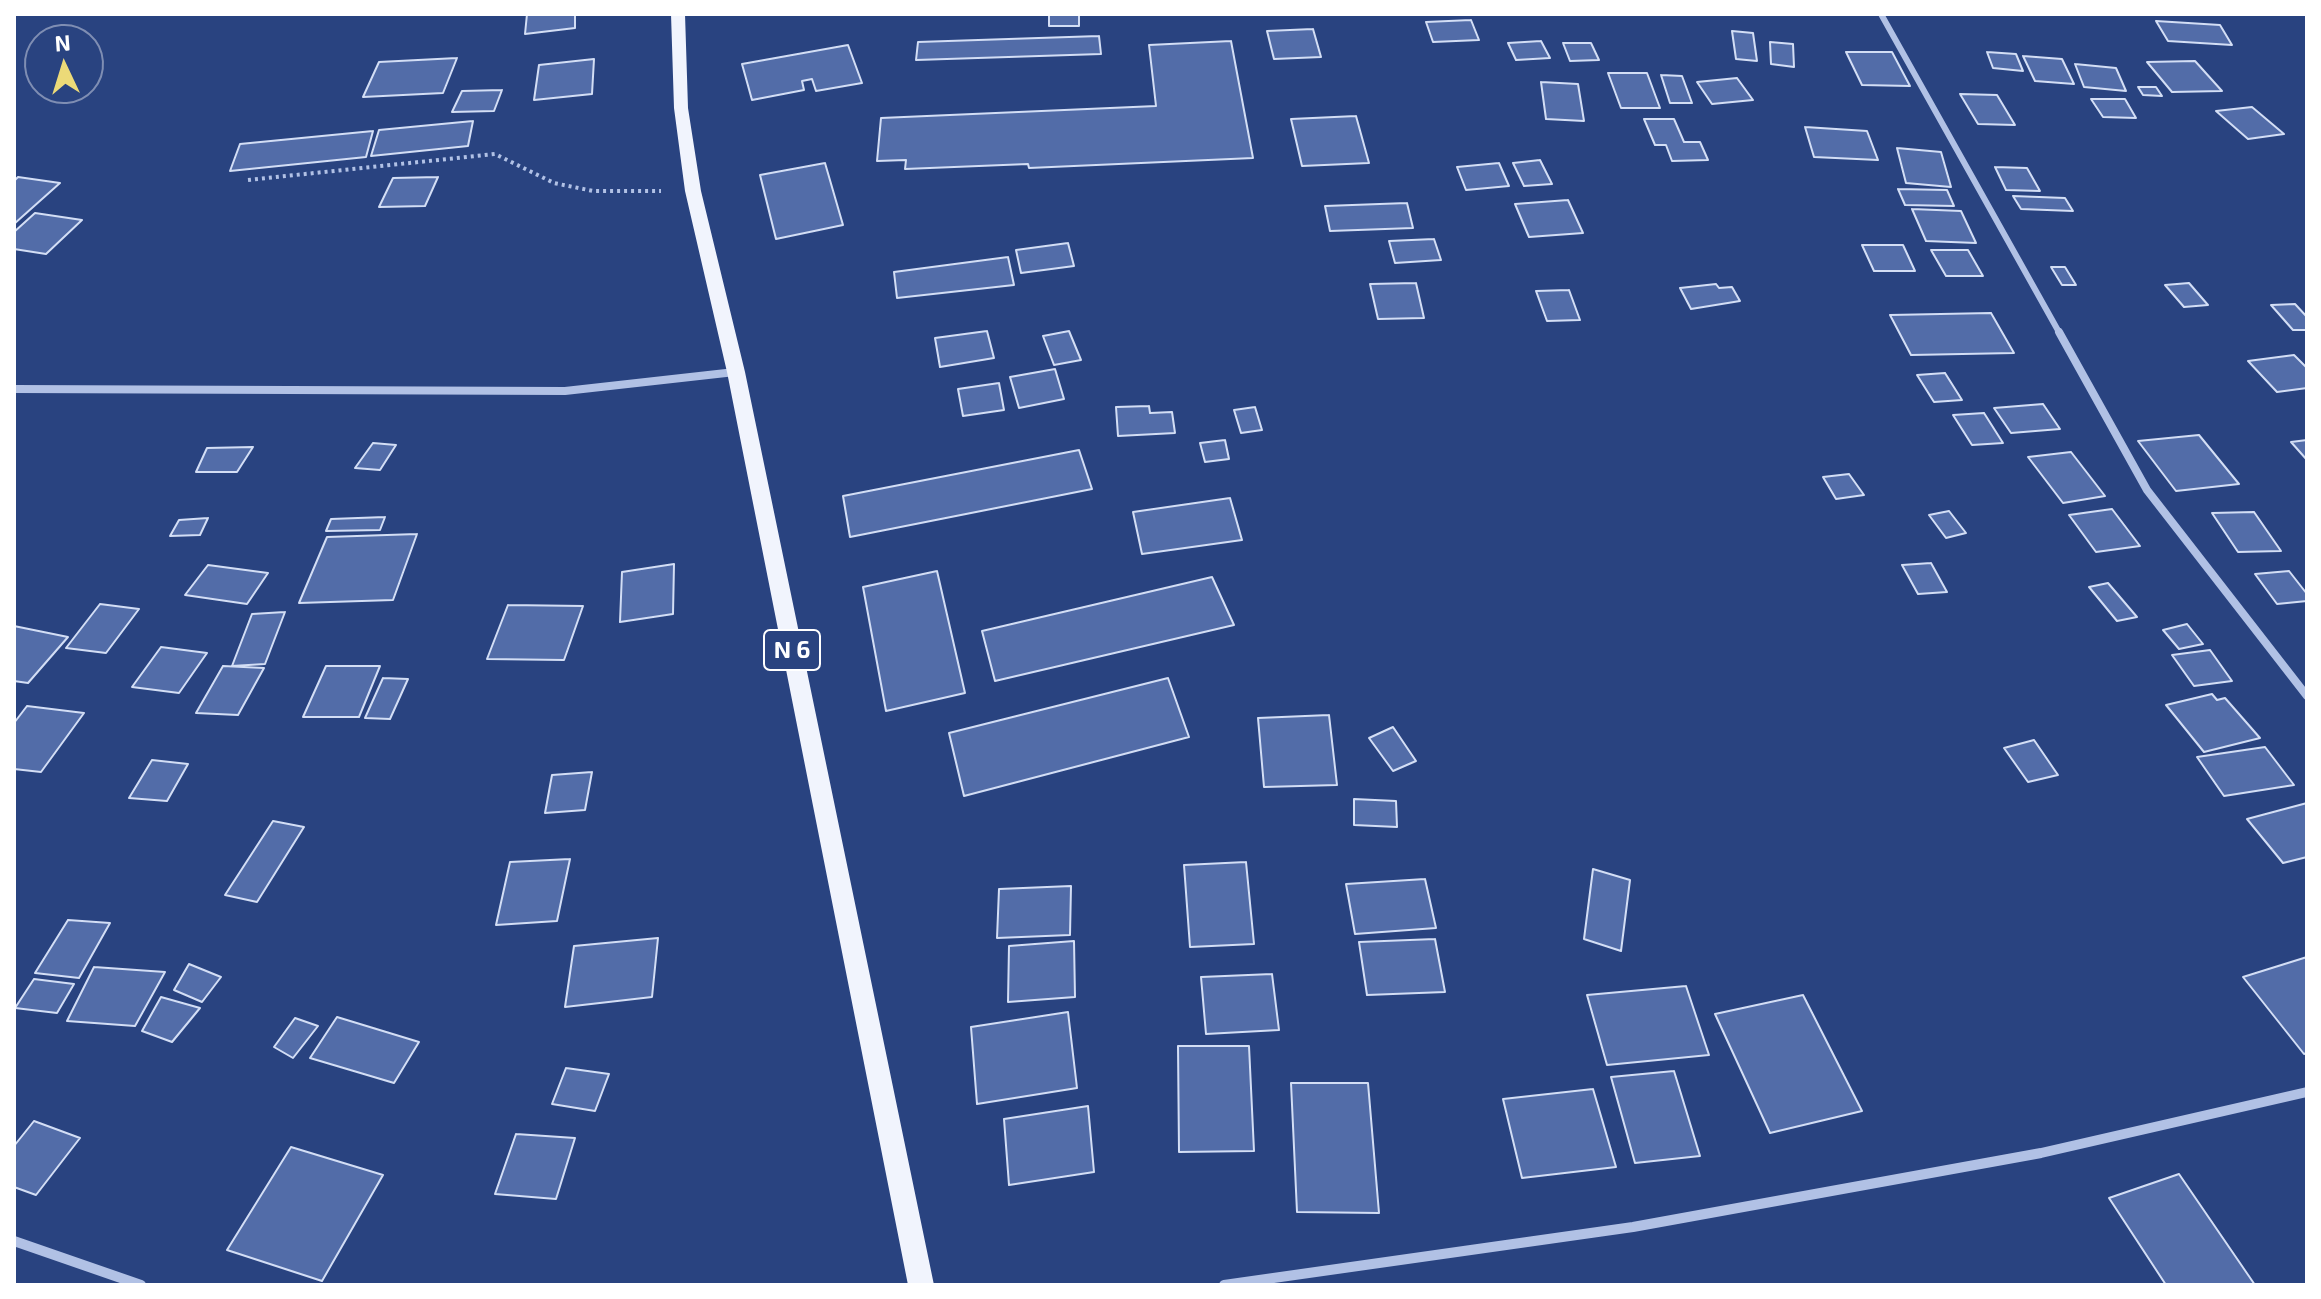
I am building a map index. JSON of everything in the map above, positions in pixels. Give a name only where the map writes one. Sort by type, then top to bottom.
[{"type":"main road","name":"N 6","points":[[678,14],[681,108],[693,191],[736,372],[921,1285]]},
{"type":"street","points":[[1881,14],[2147,490],[2307,696]]},
{"type":"street","points":[[14,389],[565,391],[736,372]]},
{"type":"street","points":[[1224,1285],[1633,1227],[2041,1153],[2307,1092]]},
{"type":"street","points":[[14,1241],[141,1285]]},
{"type":"path","points":[[248,180],[495,154],[554,183],[593,191],[693,191]]},
{"type":"building","points":[[527,14],[575,14],[575,28],[525,34]]},
{"type":"building","points":[[1049,14],[1079,14],[1079,26],[1049,26]]},
{"type":"building","points":[[1471,20],[1479,40],[1433,42],[1426,22]]},
{"type":"building","points":[[2156,21],[2220,25],[2232,45],[2168,41]]},
{"type":"building","points":[[1313,29],[1321,57],[1274,59],[1267,31]]},
{"type":"building","points":[[1732,31],[1753,33],[1757,61],[1736,59]]},
{"type":"building","points":[[1099,36],[1101,54],[916,60],[918,42]]},
{"type":"building","points":[[1231,41],[1253,158],[1029,168],[1028,164],[905,169],[906,160],[877,161],[881,118],[1156,106],[1149,45]]},
{"type":"building","points":[[1541,41],[1550,58],[1516,60],[1508,43]]},
{"type":"building","points":[[1770,42],[1793,44],[1794,67],[1771,64]]},
{"type":"building","points":[[1563,43],[1591,43],[1599,60],[1570,61]]},
{"type":"building","points":[[848,45],[862,83],[816,91],[812,79],[802,81],[804,90],[752,100],[742,64]]},
{"type":"building","points":[[1846,52],[1892,52],[1910,86],[1862,85]]},
{"type":"building","points":[[1987,52],[2016,54],[2023,71],[1993,68]]},
{"type":"building","points":[[2023,56],[2062,59],[2074,84],[2035,81]]},
{"type":"building","points":[[457,58],[443,93],[363,97],[379,62]]},
{"type":"building","points":[[594,59],[592,94],[534,100],[539,65]]},
{"type":"building","points":[[2195,61],[2222,91],[2172,92],[2147,62]]},
{"type":"building","points":[[2075,64],[2116,68],[2126,91],[2084,87]]},
{"type":"building","points":[[1608,73],[1647,73],[1660,108],[1621,108]]},
{"type":"building","points":[[1661,75],[1682,76],[1692,103],[1670,103]]},
{"type":"building","points":[[1737,78],[1753,100],[1712,104],[1697,82]]},
{"type":"building","points":[[1541,82],[1578,84],[1584,121],[1546,119]]},
{"type":"building","points":[[2138,87],[2156,87],[2162,96],[2143,95]]},
{"type":"building","points":[[502,90],[494,111],[452,112],[462,91]]},
{"type":"building","points":[[1960,94],[1997,95],[2015,125],[1978,124]]},
{"type":"building","points":[[2091,99],[2125,99],[2136,118],[2103,117]]},
{"type":"building","points":[[2252,107],[2284,134],[2248,139],[2216,111]]},
{"type":"building","points":[[1356,116],[1369,163],[1302,166],[1291,119]]},
{"type":"building","points":[[1644,119],[1674,119],[1684,142],[1700,142],[1708,160],[1672,161],[1666,145],[1655,145]]},
{"type":"building","points":[[473,121],[468,146],[371,156],[379,130]]},
{"type":"building","points":[[1805,127],[1867,131],[1878,160],[1814,157]]},
{"type":"building","points":[[373,131],[366,157],[230,171],[240,144]]},
{"type":"building","points":[[1897,148],[1941,152],[1951,187],[1906,183]]},
{"type":"building","points":[[1540,160],[1552,184],[1524,186],[1513,163]]},
{"type":"building","points":[[825,163],[843,225],[776,239],[760,175]]},
{"type":"building","points":[[1499,163],[1509,186],[1466,190],[1457,167]]},
{"type":"building","points":[[1995,167],[2027,168],[2040,191],[2006,190]]},
{"type":"building","points":[[18,177],[60,183],[14,224],[14,181]]},
{"type":"building","points":[[438,177],[425,206],[379,207],[393,178]]},
{"type":"building","points":[[1898,189],[1947,190],[1954,206],[1905,205]]},
{"type":"building","points":[[2013,196],[2065,198],[2073,211],[2021,209]]},
{"type":"building","points":[[1568,200],[1583,233],[1529,237],[1515,204]]},
{"type":"building","points":[[1407,203],[1413,228],[1330,231],[1325,206]]},
{"type":"building","points":[[1912,209],[1961,211],[1976,243],[1926,241]]},
{"type":"building","points":[[35,213],[82,220],[46,254],[14,249],[14,232]]},
{"type":"building","points":[[1434,239],[1441,260],[1395,263],[1389,241]]},
{"type":"building","points":[[1068,243],[1074,266],[1021,273],[1016,250]]},
{"type":"building","points":[[1862,245],[1903,245],[1915,271],[1874,271]]},
{"type":"building","points":[[1931,250],[1968,250],[1983,276],[1946,276]]},
{"type":"building","points":[[1008,257],[1014,285],[897,298],[894,272]]},
{"type":"building","points":[[2051,267],[2065,267],[2076,285],[2062,285]]},
{"type":"building","points":[[1416,283],[1424,318],[1378,319],[1370,284]]},
{"type":"building","points":[[2189,283],[2208,305],[2184,307],[2165,285]]},
{"type":"building","points":[[1716,284],[1719,288],[1732,287],[1740,301],[1691,309],[1680,288]]},
{"type":"building","points":[[1569,290],[1580,320],[1547,321],[1536,291]]},
{"type":"building","points":[[2295,304],[2307,317],[2307,330],[2293,330],[2271,305]]},
{"type":"building","points":[[1991,313],[2014,353],[1911,355],[1890,315]]},
{"type":"building","points":[[987,331],[994,358],[940,367],[935,338]]},
{"type":"building","points":[[1069,331],[1081,360],[1054,365],[1043,336]]},
{"type":"building","points":[[2294,355],[2307,368],[2307,388],[2277,392],[2248,361]]},
{"type":"building","points":[[1055,369],[1064,399],[1019,408],[1010,377]]},
{"type":"building","points":[[1945,373],[1962,400],[1934,402],[1917,375]]},
{"type":"building","points":[[999,383],[1004,410],[963,416],[958,389]]},
{"type":"building","points":[[2043,404],[2060,429],[2011,433],[1994,408]]},
{"type":"building","points":[[1149,406],[1150,413],[1172,412],[1175,433],[1118,436],[1116,407]]},
{"type":"building","points":[[1255,407],[1262,430],[1241,433],[1234,410]]},
{"type":"building","points":[[1984,413],[2003,443],[1972,445],[1953,415]]},
{"type":"building","points":[[2199,435],[2239,484],[2176,491],[2138,441]]},
{"type":"building","points":[[1225,440],[1229,459],[1205,462],[1200,443]]},
{"type":"building","points":[[2307,440],[2307,460],[2291,442]]},
{"type":"building","points":[[373,443],[396,445],[380,470],[355,468]]},
{"type":"building","points":[[253,447],[237,472],[196,472],[207,448]]},
{"type":"building","points":[[1079,450],[1092,489],[850,537],[843,496]]},
{"type":"building","points":[[2071,452],[2105,496],[2063,503],[2028,457]]},
{"type":"building","points":[[1849,474],[1864,495],[1836,499],[1823,477]]},
{"type":"building","points":[[1230,498],[1242,540],[1142,554],[1133,512]]},
{"type":"building","points":[[2112,509],[2140,546],[2096,552],[2069,515]]},
{"type":"building","points":[[1949,511],[1966,533],[1946,538],[1929,515]]},
{"type":"building","points":[[2254,512],[2281,551],[2238,552],[2212,513]]},
{"type":"building","points":[[385,517],[380,530],[326,531],[331,519]]},
{"type":"building","points":[[208,518],[200,535],[170,536],[179,520]]},
{"type":"building","points":[[417,534],[393,600],[299,603],[327,537]]},
{"type":"building","points":[[1931,563],[1947,592],[1918,594],[1902,565]]},
{"type":"building","points":[[674,564],[673,614],[620,622],[622,572]]},
{"type":"building","points":[[208,565],[268,573],[247,604],[185,595]]},
{"type":"building","points":[[937,571],[965,693],[886,711],[863,587]]},
{"type":"building","points":[[2289,571],[2307,594],[2307,601],[2277,604],[2255,574]]},
{"type":"building","points":[[1212,577],[1234,625],[995,681],[982,631]]},
{"type":"building","points":[[2108,583],[2137,617],[2117,621],[2089,587]]},
{"type":"building","points":[[100,604],[139,609],[106,653],[66,648]]},
{"type":"building","points":[[508,605],[583,606],[564,660],[487,659]]},
{"type":"building","points":[[285,612],[265,664],[232,666],[252,614]]},
{"type":"building","points":[[2187,624],[2203,644],[2179,649],[2163,630]]},
{"type":"building","points":[[14,626],[68,637],[28,683],[14,681]]},
{"type":"building","points":[[161,647],[207,653],[179,693],[132,687]]},
{"type":"building","points":[[2210,650],[2232,681],[2194,686],[2172,655]]},
{"type":"building","points":[[223,666],[264,668],[238,715],[196,713]]},
{"type":"building","points":[[326,666],[380,666],[359,717],[303,717]]},
{"type":"building","points":[[383,678],[408,679],[390,719],[365,718]]},
{"type":"building","points":[[1168,678],[1189,737],[964,796],[949,733]]},
{"type":"building","points":[[2212,694],[2217,700],[2225,698],[2260,738],[2204,752],[2166,705]]},
{"type":"building","points":[[27,706],[84,713],[41,772],[14,769],[14,723]]},
{"type":"building","points":[[1329,715],[1337,785],[1264,787],[1258,718]]},
{"type":"building","points":[[1393,727],[1416,761],[1393,771],[1369,738]]},
{"type":"building","points":[[2034,740],[2058,775],[2028,782],[2004,748]]},
{"type":"building","points":[[2265,747],[2294,785],[2224,796],[2197,757]]},
{"type":"building","points":[[152,760],[188,764],[167,801],[129,798]]},
{"type":"building","points":[[592,772],[585,810],[545,813],[552,775]]},
{"type":"building","points":[[1354,799],[1396,801],[1397,827],[1354,825]]},
{"type":"building","points":[[2307,803],[2307,857],[2283,863],[2247,819]]},
{"type":"building","points":[[273,821],[304,827],[257,902],[225,895]]},
{"type":"building","points":[[570,859],[557,921],[496,925],[510,862]]},
{"type":"building","points":[[1246,862],[1254,944],[1190,947],[1184,865]]},
{"type":"building","points":[[1593,869],[1630,880],[1621,951],[1584,939]]},
{"type":"building","points":[[1425,879],[1436,928],[1355,934],[1346,884]]},
{"type":"building","points":[[1071,886],[1070,935],[997,938],[999,889]]},
{"type":"building","points":[[68,920],[110,923],[79,978],[35,973]]},
{"type":"building","points":[[658,938],[652,997],[565,1007],[574,946]]},
{"type":"building","points":[[1435,939],[1445,992],[1367,995],[1359,942]]},
{"type":"building","points":[[1074,941],[1075,997],[1008,1002],[1009,946]]},
{"type":"building","points":[[2307,957],[2307,1053],[2304,1054],[2243,977]]},
{"type":"building","points":[[189,964],[221,977],[202,1002],[174,990]]},
{"type":"building","points":[[94,967],[165,972],[135,1026],[67,1021]]},
{"type":"building","points":[[1272,974],[1279,1030],[1206,1034],[1201,977]]},
{"type":"building","points":[[34,979],[74,984],[57,1013],[15,1008]]},
{"type":"building","points":[[1686,986],[1709,1055],[1607,1065],[1587,995]]},
{"type":"building","points":[[1803,995],[1862,1111],[1770,1133],[1715,1014]]},
{"type":"building","points":[[161,997],[200,1008],[172,1042],[142,1031]]},
{"type":"building","points":[[1068,1012],[1077,1088],[977,1104],[971,1027]]},
{"type":"building","points":[[337,1017],[419,1042],[394,1083],[310,1058]]},
{"type":"building","points":[[295,1018],[318,1026],[293,1058],[274,1047]]},
{"type":"building","points":[[1178,1046],[1249,1046],[1254,1151],[1179,1152]]},
{"type":"building","points":[[566,1068],[609,1074],[595,1111],[552,1104]]},
{"type":"building","points":[[1674,1071],[1700,1156],[1635,1163],[1611,1077]]},
{"type":"building","points":[[1291,1083],[1368,1083],[1379,1213],[1297,1212]]},
{"type":"building","points":[[1593,1089],[1616,1167],[1522,1178],[1503,1099]]},
{"type":"building","points":[[1088,1106],[1094,1172],[1009,1185],[1004,1119]]},
{"type":"building","points":[[34,1121],[80,1138],[36,1195],[14,1187],[14,1146]]},
{"type":"building","points":[[516,1134],[575,1138],[556,1199],[495,1194]]},
{"type":"building","points":[[291,1147],[383,1175],[322,1281],[227,1250]]},
{"type":"building","points":[[2179,1174],[2255,1285],[2166,1285],[2109,1198]]}]
